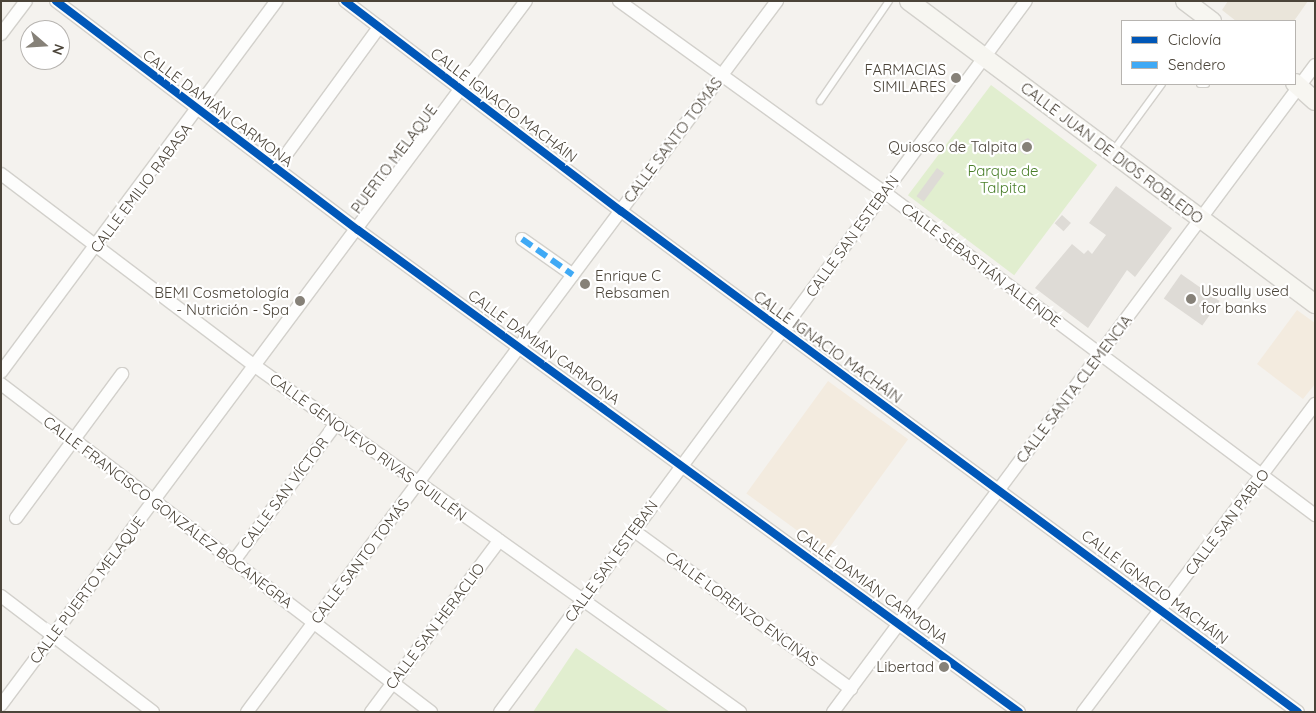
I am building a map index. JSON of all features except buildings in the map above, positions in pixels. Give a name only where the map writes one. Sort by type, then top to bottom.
[{"type":"street","points":[[1,34],[26,1]]},
{"type":"street","name":"CALLE DAMIÁN CARMONA","points":[[56,1],[358,230],[682,464],[1019,712]]},
{"type":"street","name":"CALLE EMILIO RABASA","points":[[1,372],[96,248],[277,1]]},
{"type":"street","name":"CALLE IGNACIO MACHÁIN","points":[[344,1],[463,89],[620,211],[1162,609],[1298,712]]},
{"type":"street","name":"PUERTO MELAQUE","points":[[191,450],[358,230],[526,1]]},
{"type":"street","name":"CALLE SEBASTIÁN ALLENDE","points":[[619,1],[720,77],[884,192],[1315,515]]},
{"type":"street","name":"CALLE SANTO TOMÁS","points":[[247,712],[777,1]]},
{"type":"street","name":"CALLE JUAN DE DIOS ROBLEDO","points":[[909,1],[1315,304]]},
{"type":"street","name":"CALLE SAN ESTEBAN","points":[[500,712],[1026,1]]},
{"type":"street","points":[[1185,1],[1205,19]]},
{"type":"street","points":[[288,152],[379,27]]},
{"type":"street","name":"CALLE SANTA CLEMENCIA","points":[[833,712],[1200,220],[1297,85],[1315,65]]},
{"type":"street","points":[[1297,85],[1315,101]]},
{"type":"street","name":"CALLE GENOVEVO RIVAS GUILLÉN","points":[[1,174],[96,248],[255,366],[740,712]]},
{"type":"street","points":[[522,239],[573,275]]},
{"type":"street","points":[[16,518],[122,374]]},
{"type":"street","name":"CALLE FRANCISCO GONZÁLEZ BOCANEGRA","points":[[1,384],[153,502],[431,712]]},
{"type":"street","name":"CALLE SAN PABLO","points":[[1083,712],[1315,404]]},
{"type":"street","name":"CALLE SAN VÍCTOR","points":[[232,562],[336,424]]},
{"type":"street","name":"CALLE PUERTO MELAQUE","points":[[1,705],[191,450]]},
{"type":"street","name":"CALLE LORENZO ENCINAS","points":[[634,530],[851,689]]},
{"type":"street","name":"CALLE SAN HERACLIO","points":[[370,712],[499,540]]},
{"type":"street","points":[[1,596],[153,712]]},
{"type":"lane","points":[[820,101],[889,1]]},
{"type":"lane","points":[[1112,153],[1161,85]]},
{"type":"shaded area","points":[[1228,1],[1308,1],[1295,20],[1235,20],[1222,10]]},
{"type":"shaded area","points":[[1297,310],[1315,323],[1315,384],[1303,399],[1257,364]]},
{"type":"shaded area","points":[[828,381],[908,439],[826,552],[746,493]]},
{"type":"green space","name":"Parque de Talpita","points":[[991,85],[1097,165],[1014,275],[908,195]]},
{"type":"green space","points":[[576,648],[670,712],[533,712]]},
{"type":"marked path","points":[[522,239],[573,275]]},
{"type":"cycle path","points":[[56,1],[358,230],[1019,712]]},
{"type":"cycle path","points":[[345,1],[621,211],[1298,712]]},
{"type":"place","name":"FARMACIAS SIMILARES","points":[[956,78]]},
{"type":"place","name":"Quiosco de Talpita","points":[[1027,147]]},
{"type":"place","name":"Enrique C Rebsamen","points":[[585,284]]},
{"type":"place","name":"Usually used for banks","points":[[1191,299]]},
{"type":"place","name":"BEMI Cosmetología - Nutrición - Spa","points":[[300,301]]},
{"type":"place","name":"Libertad","points":[[944,667]]}]
